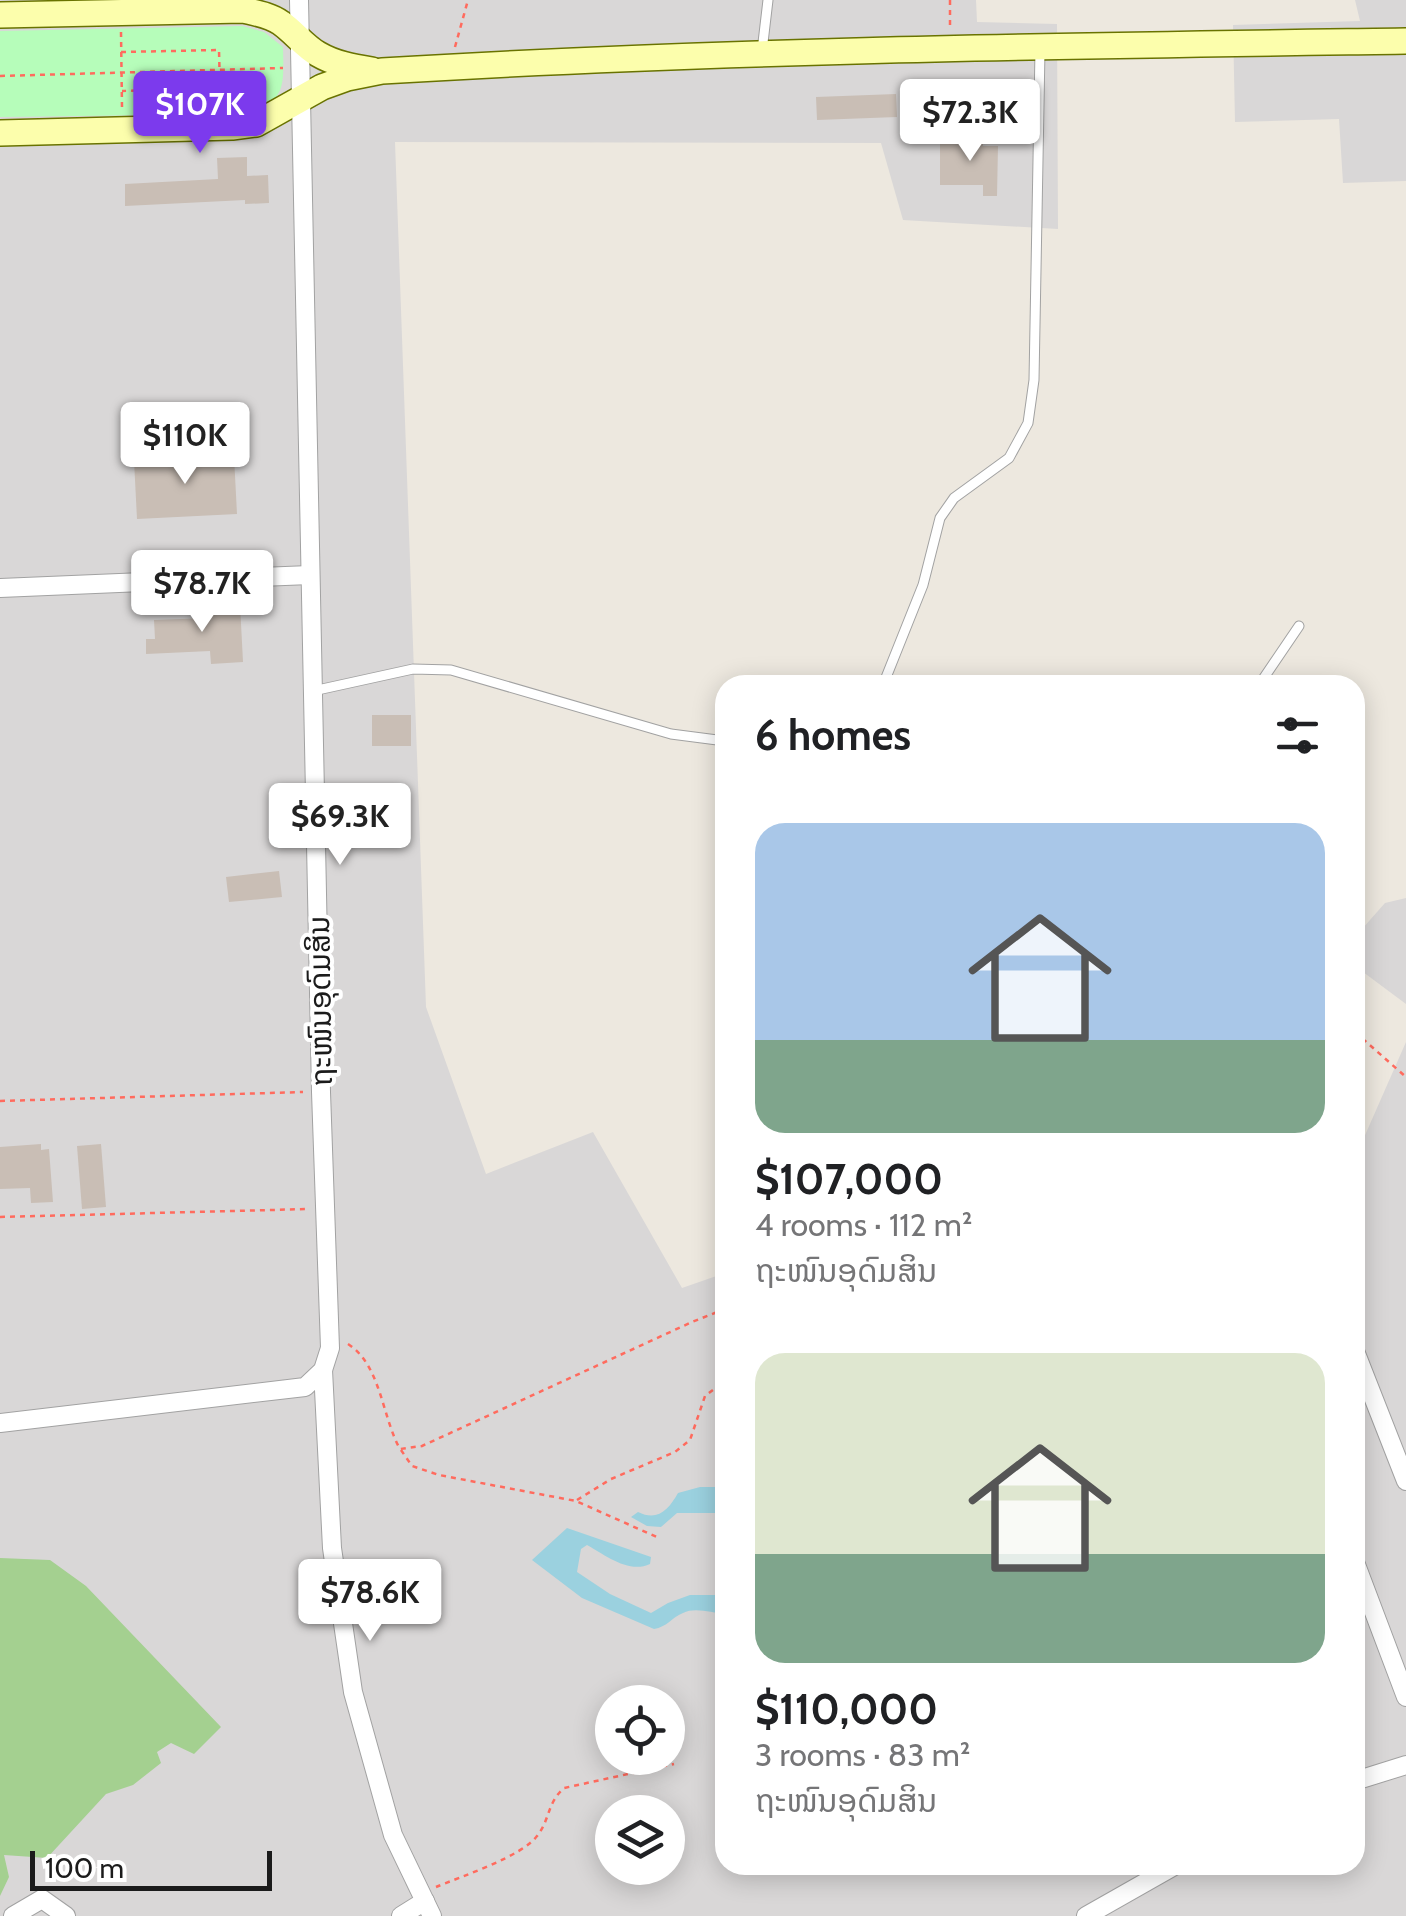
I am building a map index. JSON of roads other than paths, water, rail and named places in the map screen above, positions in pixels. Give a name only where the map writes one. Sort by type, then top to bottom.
[{"type":"street","name":"ຖະໜົນອຸດົມສິນ","points":[[300,0],[321,1092],[330,1332],[323,1370],[332,1548],[353,1692],[393,1835],[426,1904]]},
{"type":"street","points":[[0,14],[243,10],[282,23],[301,54],[382,72]]},
{"type":"street","points":[[0,133],[256,124],[322,87],[382,72],[450,67],[950,48],[1406,42]]},
{"type":"street","points":[[0,588],[310,575]]},
{"type":"street","points":[[0,1422],[305,1387],[323,1370]]},
{"type":"street","points":[[1365,1373],[1402,1460],[1406,1481]]},
{"type":"street","points":[[1365,1588],[1406,1696]]},
{"type":"street","points":[[1365,1778],[1406,1765]]},
{"type":"street","points":[[1086,1916],[1158,1875]]},
{"type":"street","points":[[13,1916],[42,1898],[66,1916]]},
{"type":"street","points":[[400,1916],[426,1904]]},
{"type":"lane","points":[[761,54],[768,0]]},
{"type":"lane","points":[[887,675],[923,584],[940,518],[954,498],[1009,458],[1028,423],[1034,380],[1040,46]]},
{"type":"lane","points":[[1266,675],[1299,626]]},
{"type":"lane","points":[[313,691],[413,670],[451,670],[671,734],[715,740]]},
{"type":"water","points":[[715,1487],[715,1513],[677,1513],[661,1527],[647,1526],[631,1517],[638,1512],[657,1515],[667,1509],[678,1493]]},
{"type":"water","points":[[567,1528],[651,1557],[650,1564],[634,1567],[587,1545],[581,1549],[577,1572],[610,1594],[651,1613],[690,1595],[715,1595],[715,1613],[688,1611],[654,1629],[582,1598],[532,1560]]}]
